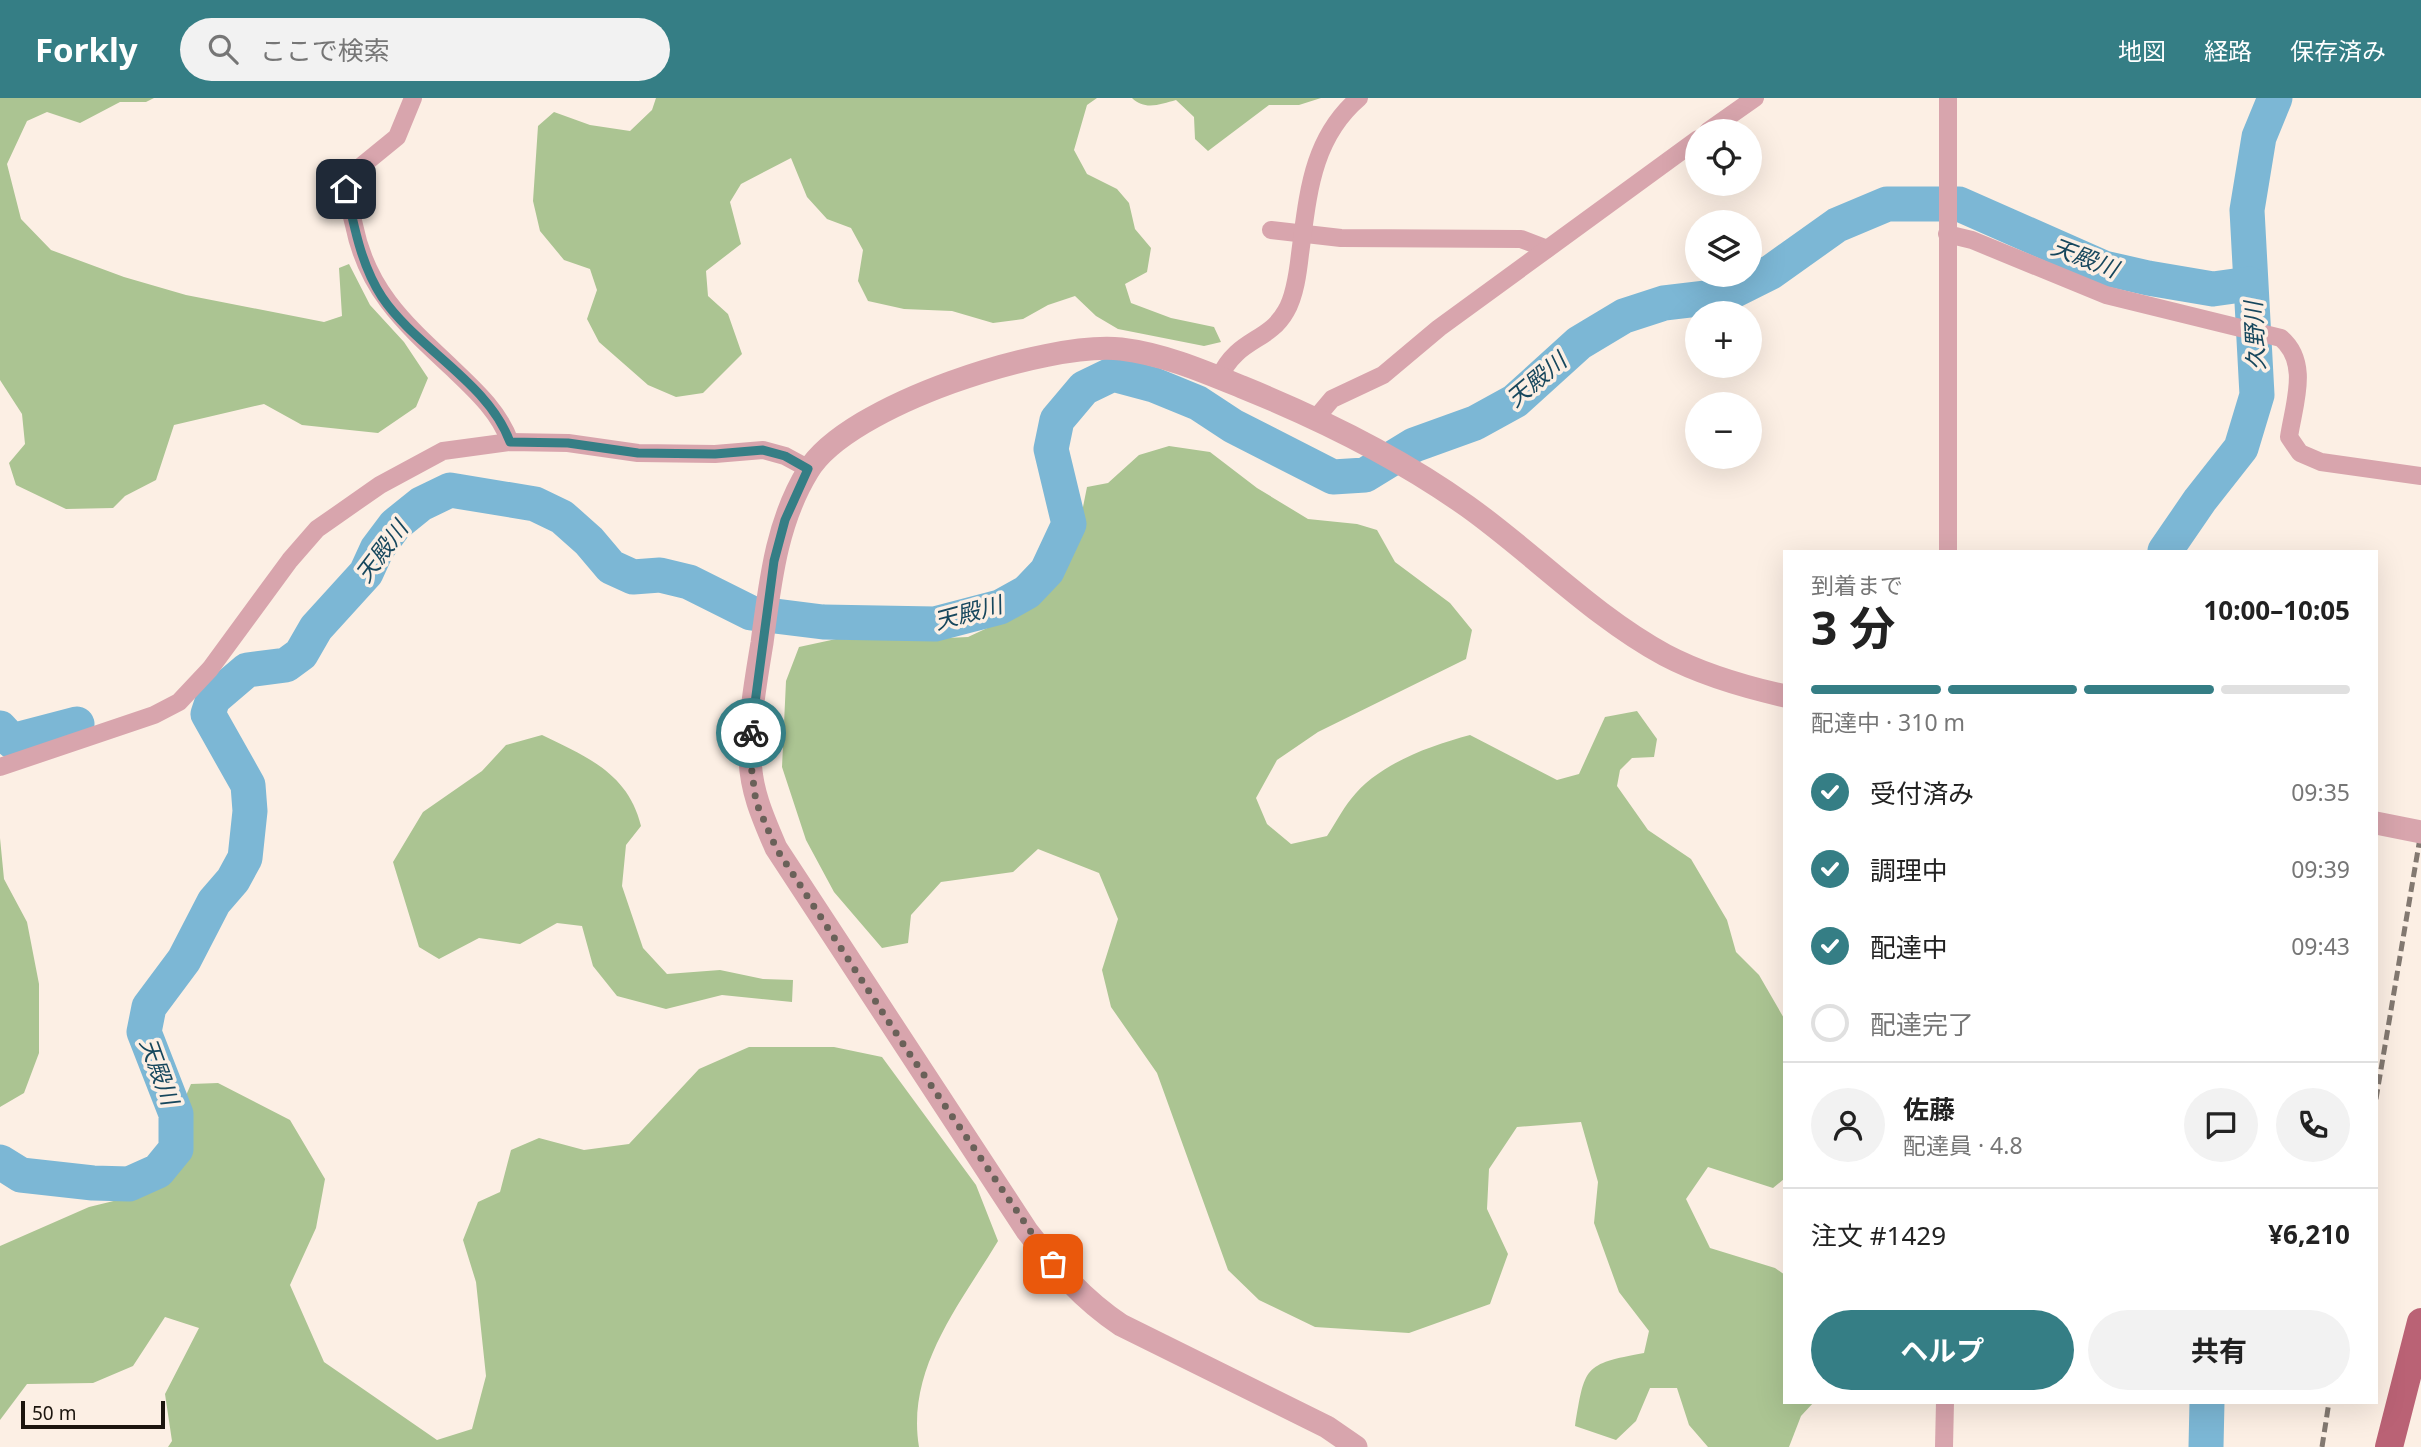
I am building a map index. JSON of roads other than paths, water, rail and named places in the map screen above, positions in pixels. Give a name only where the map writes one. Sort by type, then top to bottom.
[{"type":"main road","points":[[2389,1447],[2421,1322]]},
{"type":"street","points":[[413,98],[397,137],[348,177],[346,189],[356,239],[372,280],[383,299],[476,390],[506,429],[510,442]]},
{"type":"street","points":[[1219,378],[1228,359],[1246,343],[1273,328],[1287,310],[1298,271],[1312,169],[1323,142],[1338,119],[1359,98]]},
{"type":"street","points":[[1725,119],[1755,98]]},
{"type":"street","points":[[1948,98],[1948,550]]},
{"type":"street","points":[[1316,418],[1332,399],[1383,375],[1439,328],[1685,148]]},
{"type":"street","points":[[1947,225],[1972,240],[2077,286],[2281,338],[2292,348],[2300,368],[2289,437],[2300,453],[2321,462],[2421,476]]},
{"type":"street","points":[[1271,230],[1341,238],[1521,239],[1547,249]]},
{"type":"street","points":[[1356,1447],[1327,1427],[1121,1325],[1092,1306],[1065,1280],[1027,1231],[776,848],[756,802],[750,757],[752,705],[767,600],[785,520],[808,469],[831,444],[860,422],[905,400],[1033,358],[1075,349],[1119,349],[1168,359],[1316,418],[1362,441],[1416,471],[1469,507],[1608,616],[1665,655],[1748,688],[1783,696]]},
{"type":"street","points":[[0,767],[154,715],[178,702],[210,669],[290,560],[317,529],[380,485],[443,451],[510,442],[568,443],[638,453],[715,454],[763,450],[785,456],[808,469]]},
{"type":"street","points":[[2378,822],[2421,832]]},
{"type":"street","points":[[1944,1447],[1945,1404]]},
{"type":"waterway","name":"久野川","points":[[2166,550],[2241,448],[2257,395],[2247,210],[2259,137],[2275,98]]},
{"type":"waterway","name":"天殿川","points":[[0,1162],[21,1175],[129,1184],[158,1171],[176,1149],[176,1114],[144,1032],[149,1007],[184,960],[214,902],[233,880],[245,858],[250,811],[248,785],[208,714],[213,699],[247,670],[286,665],[301,654],[316,628],[366,573],[377,549],[395,525],[421,504],[450,490],[535,504],[562,517],[589,541],[611,567],[633,577],[660,575],[689,582],[751,613],[823,622],[935,624],[1000,607],[1027,592],[1047,571],[1069,524],[1051,449],[1057,420],[1084,388],[1113,374],[1154,385],[1198,403],[1233,426],[1333,477],[1365,475],[1414,445],[1475,423],[1515,401],[1579,343],[1624,316],[1664,303],[1723,296],[1771,272],[1837,225],[1887,204],[1959,204],[2104,268],[2148,278],[2213,289],[2249,284]]},
{"type":"waterway","points":[[0,728],[12,741],[77,724]]},
{"type":"waterway","name":"久野川","points":[[2206,1447],[2207,1404]]},
{"type":"railway","points":[[2378,1087],[2421,832]]},
{"type":"railway","points":[[2322,1447],[2329,1404]]}]
